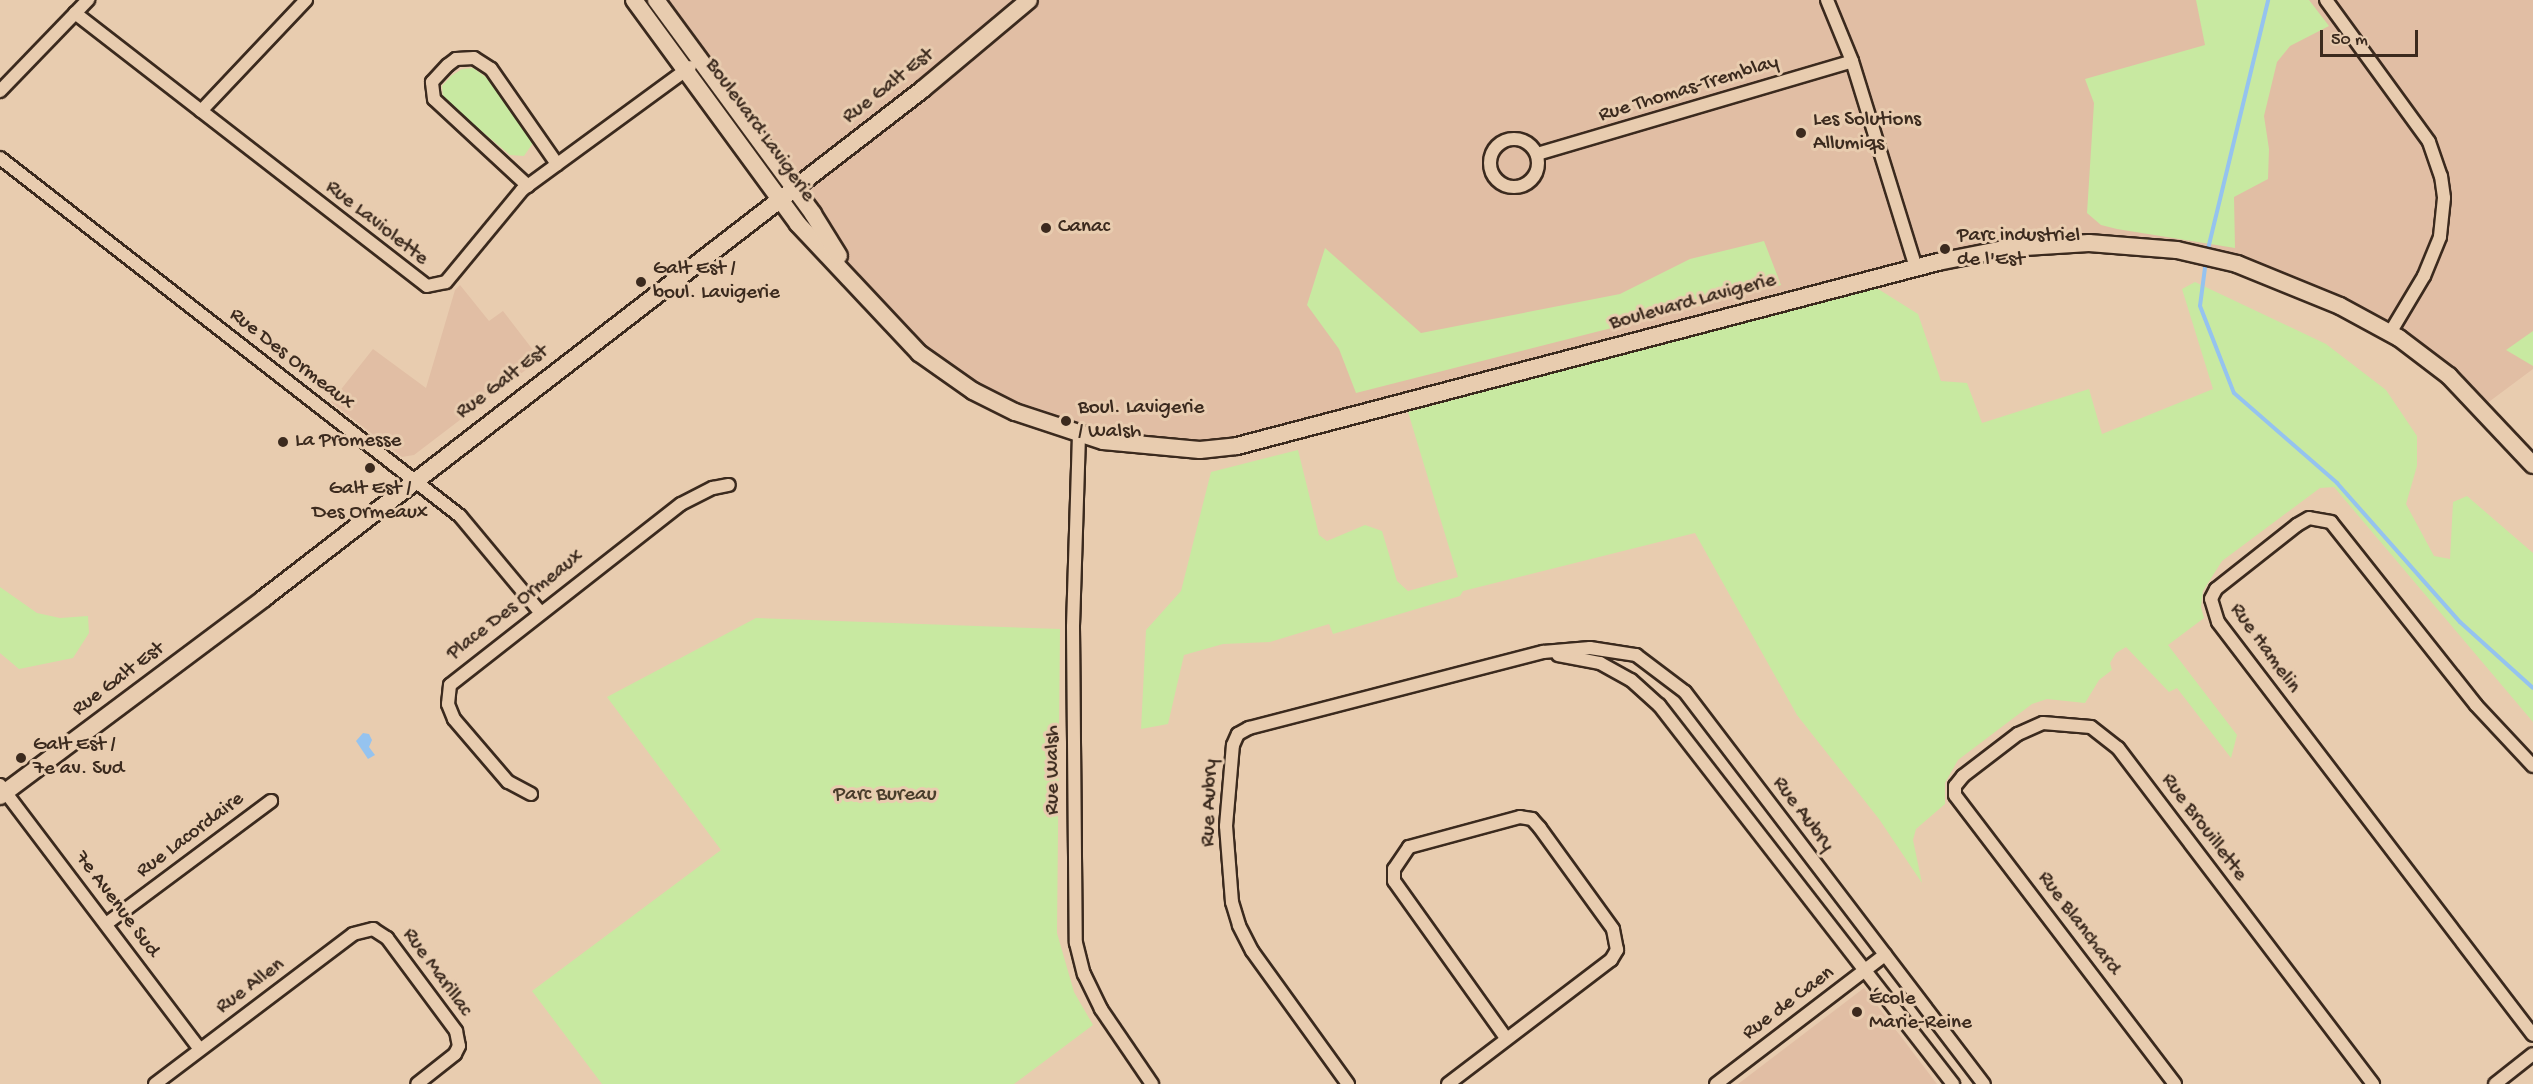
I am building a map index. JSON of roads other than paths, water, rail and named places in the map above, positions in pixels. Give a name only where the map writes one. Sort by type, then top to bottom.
[{"type":"street","points":[[0,91],[88,0]]},
{"type":"street","points":[[201,111],[306,0]]},
{"type":"street","name":"Boulevard Lavigerie","points":[[634,0],[693,65],[794,189],[855,283]]},
{"type":"street","name":"Boulevard Lavigerie","points":[[656,0],[693,65],[780,200],[906,340],[943,372],[1015,412],[1079,435],[1165,448],[1238,447],[1976,254],[2054,243],[2120,244],[2177,250],[2259,271],[2390,333],[2449,376],[2533,465]]},
{"type":"street","name":"Rue Galt Est","points":[[2,791],[264,599],[414,480],[938,77],[1029,0]]},
{"type":"street","points":[[1827,0],[1852,61],[1916,268]]},
{"type":"street","points":[[2326,0],[2429,142],[2441,176],[2444,198],[2440,237],[2424,276],[2390,333]]},
{"type":"street","name":"Rue Laviolette","points":[[75,13],[427,286],[446,282],[501,212],[528,186],[693,65]]},
{"type":"street","points":[[528,186],[506,162],[453,120],[434,99],[432,82],[448,65],[456,59],[474,58],[491,69],[557,164]]},
{"type":"street","name":"Rue Thomas-Tremblay","points":[[1537,154],[1852,61]]},
{"type":"street","points":[[1523,140],[1537,154],[1539,164],[1529,182],[1510,187],[1493,176],[1491,156],[1503,141],[1523,140]]},
{"type":"street","name":"Rue Des Ormeaux","points":[[0,158],[473,528],[540,612]]},
{"type":"street","name":"Rue Walsh","points":[[1079,435],[1073,627],[1076,943],[1084,974],[1101,1009],[1152,1084]]},
{"type":"street","name":"Place Des Ormeaux","points":[[531,794],[508,782],[461,727],[450,713],[447,692],[458,675],[681,504],[713,488],[729,485]]},
{"type":"street","name":"Rue Hamelin","points":[[2533,766],[2476,705],[2331,522],[2309,518],[2216,589],[2211,599],[2218,622],[2533,1035]]},
{"type":"street","name":"Rue Aubry","points":[[1348,1084],[1252,951],[1239,925],[1232,902],[1226,826],[1233,745],[1238,734],[1249,728],[1543,652],[1590,648],[1636,656],[1685,692],[1984,1084]]},
{"type":"street","name":"Rue Aubry","points":[[1543,652],[1600,663],[1631,680],[1659,705],[1953,1084]]},
{"type":"street","name":"Rue Brouillette","points":[[1955,786],[2008,741],[2034,727],[2060,722],[2091,727],[2118,748],[2373,1084]]},
{"type":"street","name":"Rue Blanchard","points":[[1955,786],[1955,795],[2175,1084]]},
{"type":"street","name":"7e Avenue Sud","points":[[2,791],[200,1049]]},
{"type":"street","name":"Rue Lacordaire","points":[[106,924],[271,801]]},
{"type":"street","points":[[1448,1084],[1611,960],[1617,950],[1617,934],[1560,855],[1532,819],[1520,817],[1409,847],[1394,869],[1394,881],[1506,1038]]},
{"type":"street","name":"Rue Allen","points":[[155,1084],[353,934],[373,929]]},
{"type":"street","name":"Rue Marillac","points":[[373,929],[387,938],[449,1022],[459,1046],[449,1060],[417,1084]]},
{"type":"street","name":"Rue de Caen","points":[[1716,1084],[1886,955]]},
{"type":"street","points":[[2495,1084],[2533,1054]]},
{"type":"water","points":[[363,733],[369,734],[372,740],[369,747],[375,755],[368,759],[356,741]]},
{"type":"waterway","points":[[2207,253],[2268,0]]},
{"type":"waterway","points":[[2206,260],[2200,306],[2234,393],[2337,483],[2460,622],[2533,688]]},
{"type":"place","name":"Les Solutions Allumiqs","points":[[1801,133]]},
{"type":"place","name":"Canac","points":[[1046,228]]},
{"type":"place","name":"Parc industriel de l'Est","points":[[1945,249]]},
{"type":"place","name":"Galt Est / boul. Lavigerie","points":[[641,282]]},
{"type":"place","name":"Boul. Lavigerie / Walsh","points":[[1066,421]]},
{"type":"place","name":"La Promesse","points":[[283,442]]},
{"type":"place","name":"Galt Est / Des Ormeaux","points":[[370,468]]},
{"type":"place","name":"Galt Est / 7e av. Sud","points":[[21,758]]},
{"type":"place","name":"École Marie-Reine","points":[[1857,1012]]},
{"type":"park label","name":"Parc Bureau","points":[[885,796]]}]
